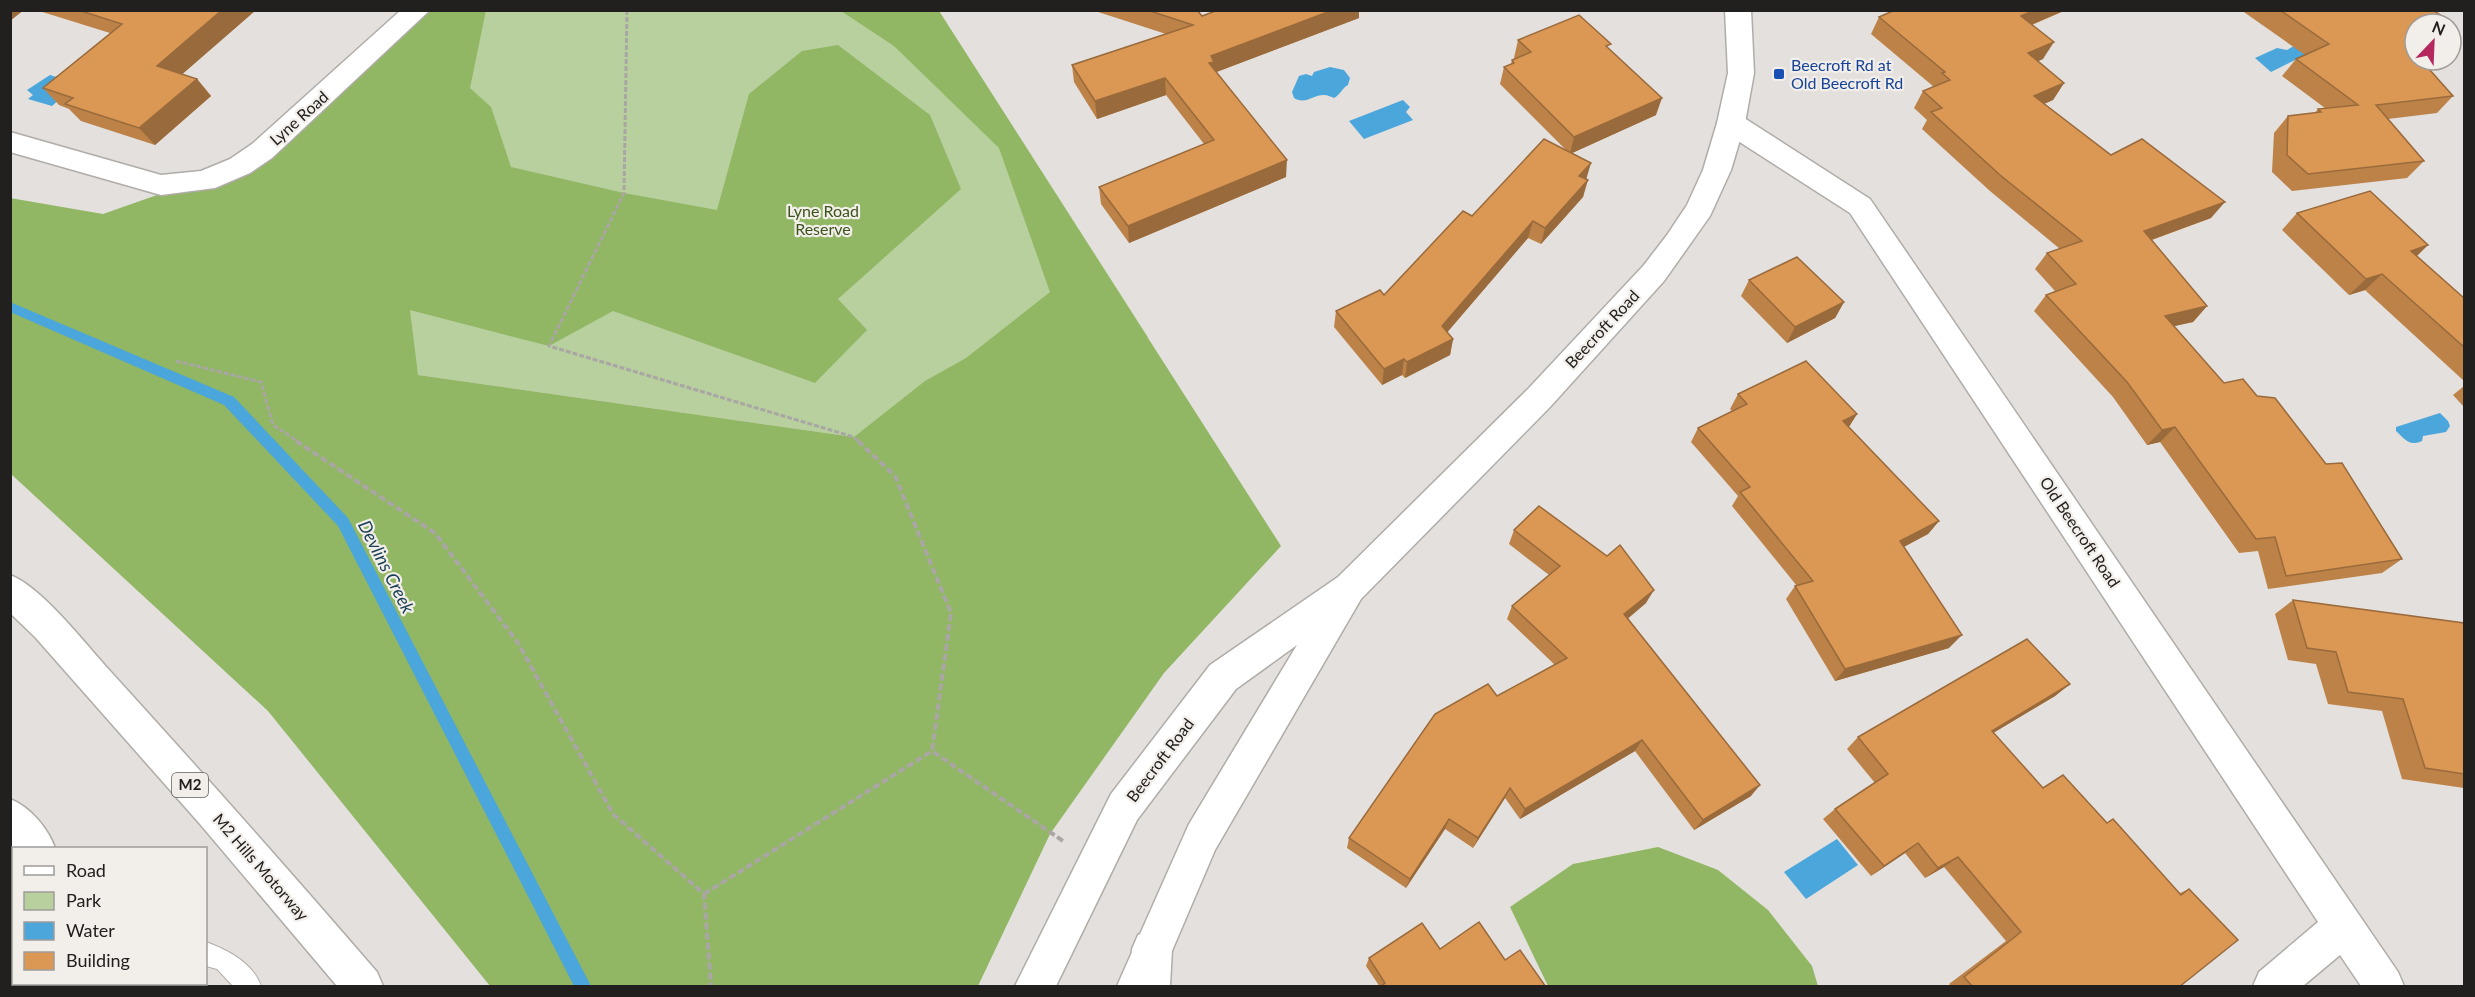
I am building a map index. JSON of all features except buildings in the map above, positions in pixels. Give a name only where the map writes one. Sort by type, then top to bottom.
[{"type":"main road","name":"Lyne Road","points":[[10,142],[161,185],[205,182],[240,166],[262,151],[417,10]]},
{"type":"main road","name":"Beecroft Road","points":[[1035,987],[1125,807],[1224,677],[1350,588],[1539,398],[1654,273],[1700,209],[1717,170],[1731,123],[1741,73],[1738,10]]},
{"type":"main road","name":"Old Beecroft Road","points":[[1731,123],[1860,206],[2384,987]]},
{"type":"main road","name":"Beecroft Road","points":[[1137,987],[1151,968],[1202,837],[1350,588]]},
{"type":"main road","name":"M2 Hills Motorway","points":[[10,590],[47,626],[213,811],[363,987]]},
{"type":"main road","points":[[10,817],[34,847]]},
{"type":"main road","points":[[2273,987],[2343,926]]},
{"type":"lane","points":[[207,954],[224,960],[249,987]]},
{"type":"path","points":[[627,10],[624,194],[549,346],[854,437],[895,476],[951,613],[932,751]]},
{"type":"path","points":[[176,361],[261,382],[273,425],[435,533],[518,643],[613,814],[704,894],[711,987]]},
{"type":"path","points":[[704,894],[932,751]]},
{"type":"path","points":[[932,751],[1066,843]]},
{"type":"green space","points":[[486,10],[470,88],[491,107],[511,167],[624,193],[717,210],[749,94],[802,51],[838,45],[930,115],[961,189],[838,299],[867,330],[815,383],[613,311],[549,346],[410,310],[418,375],[854,437],[925,381],[966,358],[1050,292],[999,148],[894,46],[841,11],[939,11],[1281,546],[1164,673],[1050,834],[978,986],[490,986],[268,711],[11,474],[10,198],[103,214],[214,175],[428,11]]},
{"type":"green space","name":"Lyne Road Reserve","points":[[428,11],[939,11],[1148,337],[854,437],[418,375],[355,65]]},
{"type":"green space","points":[[1658,847],[1718,870],[1768,910],[1812,966],[1818,986],[1548,986],[1510,907],[1573,864]]},
{"type":"water","points":[[2297,44],[2315,56],[2295,60],[2271,72],[2255,58],[2277,48],[2287,50]]},
{"type":"water","points":[[1330,67],[1344,70],[1350,78],[1348,85],[1334,98],[1320,95],[1306,100],[1294,98],[1292,92],[1299,76],[1306,74],[1312,76],[1314,72]]},
{"type":"water","points":[[50,75],[63,79],[71,89],[52,106],[28,99],[33,95],[27,90]]},
{"type":"water","points":[[1403,100],[1410,107],[1406,112],[1413,120],[1364,139],[1349,121]]},
{"type":"water","points":[[2440,413],[2450,426],[2446,432],[2423,436],[2422,441],[2414,443],[2396,431],[2396,427]]},
{"type":"water","points":[[1837,839],[1858,865],[1806,899],[1784,872]]},
{"type":"waterway","name":"Devlins Creek","points":[[10,307],[229,401],[343,522],[583,986]]},
{"type":"place","name":"Beecroft Rd at Old Beecroft Rd","points":[[1779,74]]}]
